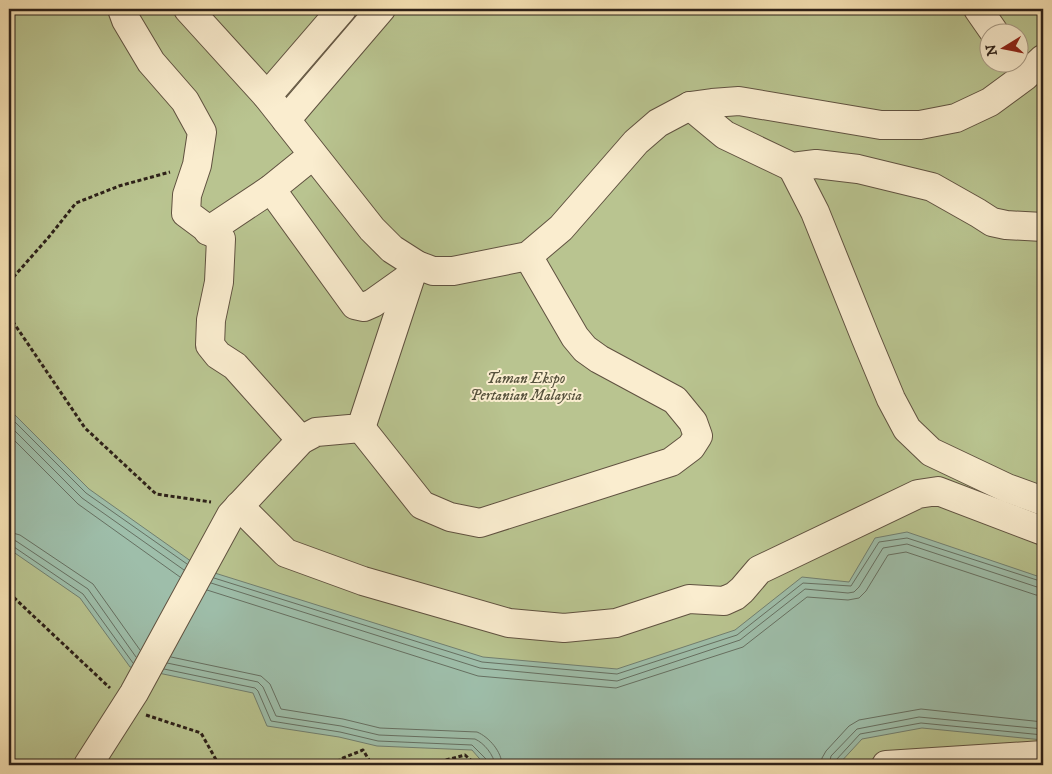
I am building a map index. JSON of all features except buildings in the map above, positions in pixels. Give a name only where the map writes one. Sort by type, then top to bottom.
[{"type":"street","points":[[122,9],[126,20],[151,62],[185,101],[202,132],[197,165],[186,195],[186,213],[221,239],[219,282],[211,320],[210,345],[218,355],[235,366],[301,440]]},
{"type":"street","points":[[188,9],[268,96],[372,229],[414,270],[453,271],[528,256],[562,228],[636,142],[658,122],[690,106],[712,102],[739,101],[881,125],[920,125],[956,118],[990,102],[1021,72]]},
{"type":"street","points":[[268,96],[342,9]]},
{"type":"street","points":[[286,120],[381,9]]},
{"type":"street","points":[[978,9],[987,22]]},
{"type":"street","points":[[690,106],[725,135],[792,167],[816,164],[858,169],[932,187],[992,222],[1006,225],[1043,227]]},
{"type":"street","points":[[208,231],[271,189],[313,155]]},
{"type":"street","points":[[792,167],[815,212],[891,399],[907,429],[931,452],[1007,488],[1043,501]]},
{"type":"street","points":[[271,189],[355,305],[364,307],[373,303],[414,270]]},
{"type":"street","points":[[361,428],[422,504],[450,517],[480,523],[671,462],[691,447],[698,436],[693,422],[675,400],[600,359],[586,349],[575,338],[528,256]]},
{"type":"street","points":[[361,428],[414,270]]},
{"type":"street","points":[[88,765],[134,693],[235,510],[301,440],[316,432],[361,428]]},
{"type":"street","points":[[235,510],[286,554],[363,581],[509,623],[564,628],[616,623],[689,599],[724,601],[742,590],[759,570],[918,494],[938,492],[1043,532]]},
{"type":"street","points":[[886,765],[1043,755]]},
{"type":"path","points":[[9,282],[76,203],[118,186],[197,165]]},
{"type":"path","points":[[9,316],[85,428],[156,494],[235,510]]},
{"type":"path","points":[[331,765],[363,750],[372,765]]},
{"type":"path","points":[[427,765],[465,755],[476,765]]},
{"type":"green space","name":"Taman Ekspo Pertanian Malaysia","points":[[9,9],[1043,9],[1043,765],[9,765]]},
{"type":"water","points":[[9,409],[89,489],[202,569],[483,657],[617,669],[735,630],[802,577],[849,582],[875,538],[907,532],[1043,578],[1043,740],[922,728],[862,739],[838,765],[485,765],[472,750],[377,746],[339,737],[267,726],[253,693],[130,667],[80,598],[9,549]]}]
